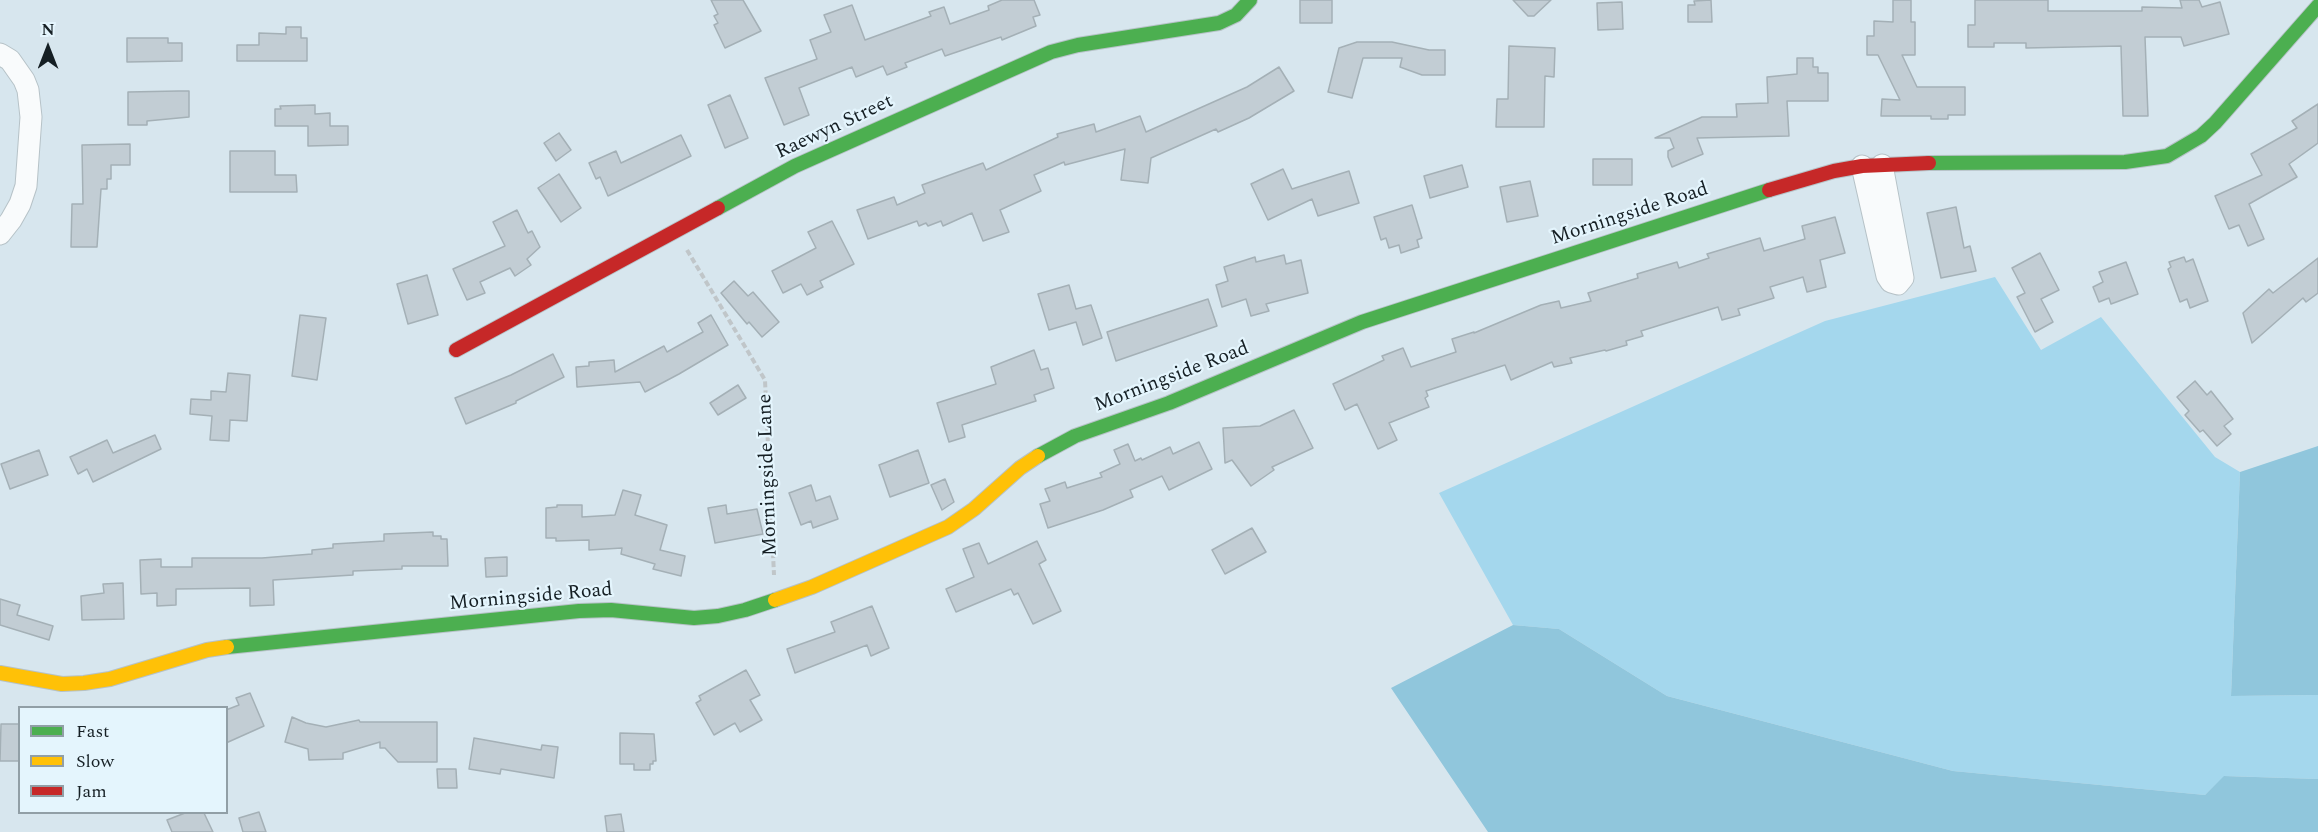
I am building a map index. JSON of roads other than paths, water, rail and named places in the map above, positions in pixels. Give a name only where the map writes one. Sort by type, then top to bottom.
[{"type":"street","name":"Raewyn Street","points":[[456,350],[795,166],[1051,52],[1078,45],[1219,23],[1236,15],[1250,0]]},
{"type":"street","name":"Morningside Road","points":[[0,673],[62,684],[84,683],[110,679],[207,650],[244,645],[579,611],[611,610],[694,618],[745,610],[812,587],[948,527],[974,509],[1037,456],[1075,436],[1179,399],[1362,322],[1799,181],[1872,166],[2124,162],[2167,156],[2201,136],[2215,123],[2318,6]]},
{"type":"street","points":[[0,54],[10,60],[19,70],[28,90],[31,136],[26,186],[20,204],[0,234]]}]
